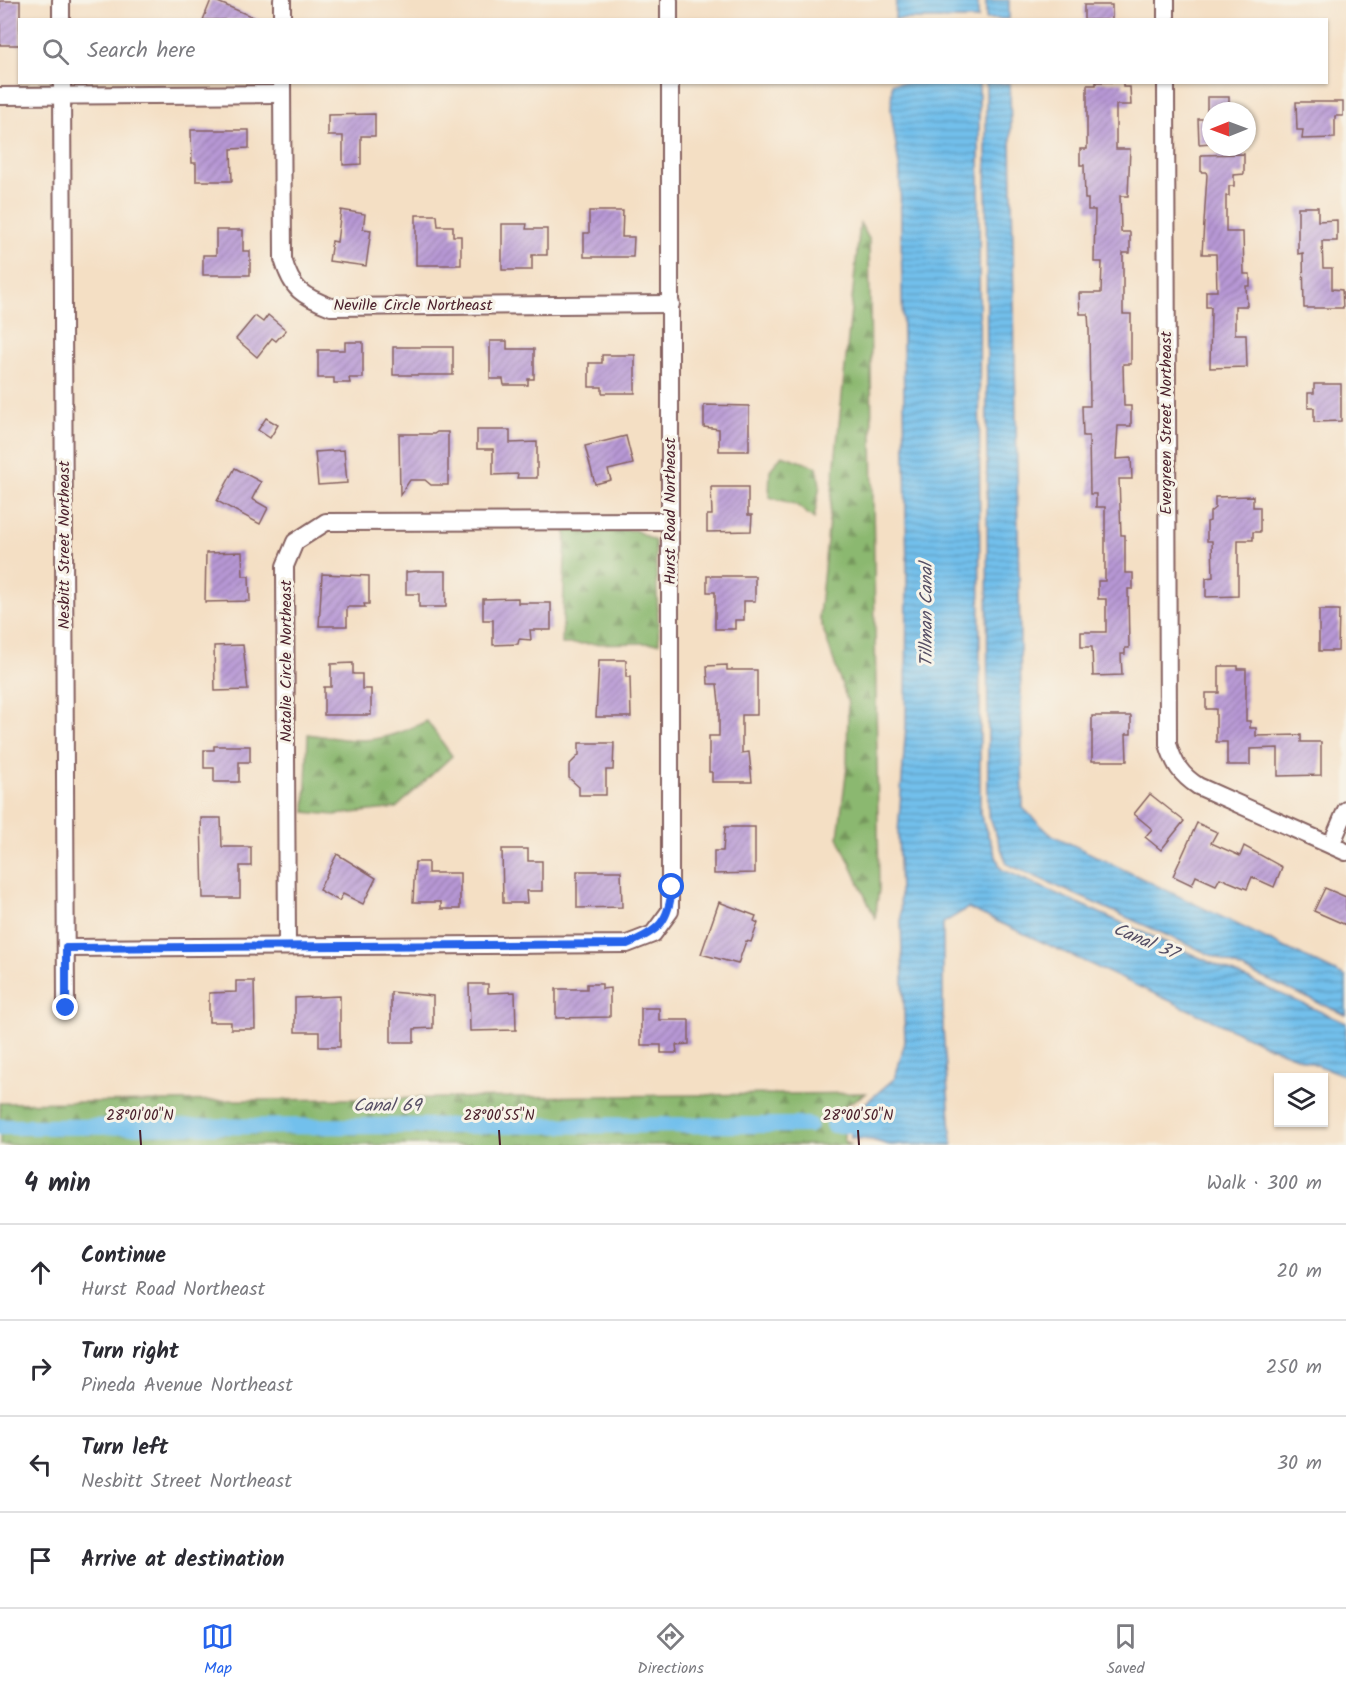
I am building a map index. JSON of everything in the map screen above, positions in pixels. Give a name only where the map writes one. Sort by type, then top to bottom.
[{"type":"street","points":[[62,0],[62,18]]},
{"type":"street","points":[[282,0],[282,18]]},
{"type":"street","points":[[669,0],[669,18]]},
{"type":"street","points":[[1166,0],[1166,18]]},
{"type":"street","name":"Hurst Road Northeast","points":[[287,946],[627,944],[652,934],[670,911],[672,887],[670,84]]},
{"type":"street","name":"Evergreen Street Northeast","points":[[1166,84],[1168,744],[1174,763],[1184,777],[1198,786],[1338,848]]},
{"type":"street","points":[[0,96],[62,89],[282,88]]},
{"type":"street","name":"Neville Circle Northeast","points":[[282,88],[283,259],[289,279],[304,296],[331,307],[672,304]]},
{"type":"street","name":"Nesbitt Street Northeast","points":[[62,89],[66,1008]]},
{"type":"street","name":"Natalie Circle Northeast","points":[[287,946],[285,567],[295,542],[326,522],[670,521]]},
{"type":"street","points":[[1338,848],[1346,810]]},
{"type":"street","points":[[66,948],[287,946]]},
{"type":"green space","points":[[860,223],[869,239],[879,889],[875,918],[838,837],[847,767],[848,703],[819,617]]},
{"type":"green space","points":[[782,455],[817,467],[820,485],[814,519],[795,504],[769,497],[770,470]]},
{"type":"green space","points":[[566,530],[635,530],[655,541],[659,643],[562,644]]},
{"type":"green space","points":[[427,721],[452,756],[396,808],[335,815],[305,812],[308,734],[356,740],[381,738]]},
{"type":"green space","points":[[866,1093],[843,1107],[844,1140],[851,1145],[0,1145],[0,1103]]},
{"type":"water","points":[[896,0],[978,0],[978,18],[895,18]]},
{"type":"water","points":[[986,0],[1009,0],[1009,18],[986,18]]},
{"type":"water","points":[[892,84],[979,84],[980,814],[1001,869],[1346,1023],[1346,1076],[1270,1047],[968,908],[943,923],[943,1029],[952,1145],[890,1145],[851,1138],[851,1109],[861,1107],[895,1078],[905,1042],[898,833],[906,725],[907,573],[900,173],[891,111]]},
{"type":"water","points":[[986,84],[1010,84],[1023,808],[1050,834],[1346,977],[1346,1015],[1007,864],[988,813]]},
{"type":"building","points":[[213,0],[255,18],[204,18]]},
{"type":"building","points":[[0,1],[20,1],[18,45],[0,45]]},
{"type":"building","points":[[1084,5],[1112,5],[1112,18],[1084,18]]},
{"type":"building","points":[[1123,84],[1123,87],[1130,87],[1131,105],[1116,105],[1116,149],[1130,149],[1128,196],[1120,196],[1121,232],[1130,232],[1130,253],[1123,253],[1123,314],[1131,314],[1131,364],[1123,364],[1124,406],[1131,406],[1131,426],[1118,426],[1116,459],[1131,458],[1132,479],[1119,479],[1121,535],[1125,535],[1125,573],[1133,573],[1133,589],[1128,589],[1129,648],[1125,648],[1125,654],[1121,654],[1122,675],[1093,676],[1092,647],[1081,647],[1081,632],[1106,632],[1106,599],[1098,599],[1098,581],[1105,581],[1105,507],[1096,507],[1096,494],[1090,494],[1089,436],[1083,436],[1082,406],[1090,406],[1089,330],[1088,314],[1080,314],[1079,293],[1101,293],[1102,262],[1094,262],[1095,210],[1088,210],[1088,199],[1085,199],[1084,165],[1080,165],[1080,149],[1087,149],[1087,85]]},
{"type":"building","points":[[1207,97],[1229,97],[1229,102],[1207,102]]},
{"type":"building","points":[[1296,102],[1343,102],[1343,116],[1335,116],[1335,138],[1302,139],[1303,130],[1297,130]]},
{"type":"building","points":[[375,114],[375,136],[361,136],[361,164],[343,165],[343,136],[328,136],[328,115]]},
{"type":"building","points":[[1198,119],[1202,119],[1202,144],[1199,144]]},
{"type":"building","points":[[191,130],[249,130],[249,148],[231,149],[232,181],[196,181],[196,163],[192,163]]},
{"type":"building","points":[[1201,155],[1244,156],[1244,174],[1234,175],[1234,186],[1229,186],[1229,196],[1226,196],[1226,232],[1243,232],[1244,274],[1250,274],[1250,286],[1246,286],[1247,306],[1235,306],[1235,334],[1246,334],[1247,367],[1210,368],[1211,307],[1206,307],[1206,291],[1217,291],[1216,254],[1202,254],[1207,175],[1206,172],[1201,172]]},
{"type":"building","points":[[1298,207],[1318,207],[1318,221],[1337,220],[1337,241],[1322,241],[1323,268],[1332,268],[1332,289],[1342,290],[1343,308],[1304,308],[1303,253],[1298,254]]},
{"type":"building","points":[[341,210],[365,214],[363,229],[371,230],[366,266],[329,261],[332,241],[337,242]]},
{"type":"building","points":[[589,211],[623,211],[622,237],[634,237],[633,257],[584,257],[584,233],[589,233]]},
{"type":"building","points":[[416,215],[437,215],[438,226],[453,226],[453,236],[461,236],[461,265],[416,265]]},
{"type":"building","points":[[502,224],[527,224],[526,229],[547,229],[547,255],[532,255],[532,270],[502,270]]},
{"type":"building","points":[[216,230],[243,230],[243,251],[250,251],[250,275],[203,275],[203,255],[216,255]]},
{"type":"building","points":[[268,315],[286,330],[276,341],[272,338],[257,357],[236,339],[255,316],[263,322]]},
{"type":"building","points":[[490,341],[507,341],[507,349],[534,349],[534,379],[528,379],[528,385],[504,385],[503,379],[490,379]]},
{"type":"building","points":[[345,342],[363,342],[363,378],[349,378],[350,383],[334,383],[334,378],[318,378],[318,350],[345,350]]},
{"type":"building","points":[[393,347],[453,347],[453,375],[393,375]]},
{"type":"building","points":[[602,355],[635,355],[635,393],[602,393],[602,387],[589,387],[589,363],[602,363]]},
{"type":"building","points":[[1314,384],[1341,384],[1341,421],[1314,422],[1314,408],[1308,408],[1308,393],[1314,393]]},
{"type":"building","points":[[704,405],[749,406],[749,451],[719,451],[719,429],[704,427]]},
{"type":"building","points":[[266,418],[278,425],[270,438],[258,430]]},
{"type":"building","points":[[477,430],[510,430],[510,443],[537,442],[537,478],[517,478],[518,474],[493,475],[493,449],[477,449]]},
{"type":"building","points":[[448,432],[448,485],[431,485],[425,480],[410,480],[400,495],[399,434],[434,434]]},
{"type":"building","points":[[626,436],[633,464],[608,470],[611,480],[595,484],[585,446]]},
{"type":"building","points":[[344,450],[347,483],[318,485],[315,452]]},
{"type":"building","points":[[235,468],[261,482],[252,499],[268,508],[260,524],[217,501]]},
{"type":"building","points":[[711,487],[748,487],[748,515],[752,515],[751,531],[707,532],[707,515],[712,515]]},
{"type":"building","points":[[1253,496],[1253,507],[1260,507],[1260,532],[1253,532],[1253,540],[1238,540],[1238,596],[1206,597],[1206,578],[1213,577],[1212,541],[1207,541],[1207,522],[1210,521],[1210,512],[1215,508],[1215,497]]},
{"type":"building","points":[[242,552],[243,576],[249,576],[250,601],[205,602],[206,553]]},
{"type":"building","points":[[446,571],[446,607],[419,607],[419,594],[406,594],[406,572]]},
{"type":"building","points":[[322,574],[369,576],[369,604],[364,604],[365,607],[347,607],[347,626],[319,626]]},
{"type":"building","points":[[707,576],[755,576],[755,601],[744,601],[744,620],[735,620],[735,629],[715,629],[715,592],[707,592]]},
{"type":"building","points":[[518,598],[518,603],[551,603],[551,630],[530,630],[531,640],[519,639],[518,644],[493,645],[493,620],[483,620],[483,599]]},
{"type":"building","points":[[1319,610],[1339,610],[1338,651],[1319,651]]},
{"type":"building","points":[[243,645],[248,690],[215,691],[214,646]]},
{"type":"building","points":[[599,660],[626,660],[626,677],[630,677],[631,717],[596,717]]},
{"type":"building","points":[[353,663],[353,674],[362,674],[362,689],[371,689],[371,715],[324,715],[324,687],[331,687],[331,664]]},
{"type":"building","points":[[727,665],[727,670],[757,670],[757,715],[742,715],[742,753],[749,752],[752,782],[712,782],[712,772],[709,772],[709,736],[719,736],[719,703],[717,684],[708,684],[707,666]]},
{"type":"building","points":[[1219,666],[1238,666],[1238,669],[1246,669],[1246,721],[1250,721],[1250,728],[1256,728],[1256,736],[1301,735],[1301,742],[1321,742],[1321,775],[1278,776],[1278,748],[1250,749],[1250,765],[1227,765],[1227,742],[1216,742],[1216,709],[1206,709],[1206,693],[1219,693]]},
{"type":"building","points":[[1092,716],[1131,716],[1131,734],[1126,734],[1127,761],[1092,761]]},
{"type":"building","points":[[579,743],[614,743],[613,770],[606,770],[606,795],[579,795],[579,787],[569,778],[569,765],[579,755]]},
{"type":"building","points":[[214,746],[250,746],[250,762],[239,762],[239,782],[214,782],[214,768],[204,768],[204,750],[214,750]]},
{"type":"building","points":[[1150,794],[1184,821],[1161,850],[1145,837],[1152,829],[1134,814]]},
{"type":"building","points":[[201,818],[221,818],[222,847],[251,847],[251,866],[240,866],[240,898],[203,898]]},
{"type":"building","points":[[1197,823],[1217,832],[1211,843],[1240,856],[1244,846],[1282,867],[1274,887],[1252,877],[1247,889],[1220,878],[1216,885],[1196,876],[1192,885],[1173,876]]},
{"type":"building","points":[[725,827],[755,827],[755,873],[714,874],[714,851],[723,851]]},
{"type":"building","points":[[502,849],[528,849],[528,861],[542,861],[542,891],[526,891],[527,903],[503,903]]},
{"type":"building","points":[[337,854],[376,878],[363,904],[343,894],[339,901],[319,890]]},
{"type":"building","points":[[415,862],[428,862],[428,873],[460,873],[460,909],[441,909],[441,902],[413,902]]},
{"type":"building","points":[[577,871],[621,871],[622,907],[577,908]]},
{"type":"building","points":[[1325,888],[1346,897],[1346,925],[1314,911]]},
{"type":"building","points":[[719,902],[756,916],[754,921],[758,923],[751,942],[746,941],[738,964],[701,954]]},
{"type":"building","points":[[236,981],[254,981],[255,1029],[231,1029],[231,1022],[209,1022],[209,993],[236,992]]},
{"type":"building","points":[[469,984],[488,984],[488,993],[515,992],[516,1030],[470,1031]]},
{"type":"building","points":[[587,984],[602,984],[602,989],[610,988],[610,1017],[556,1018],[556,989],[587,989]]},
{"type":"building","points":[[391,992],[433,996],[433,1028],[414,1029],[414,1042],[391,1042]]},
{"type":"building","points":[[340,996],[340,1047],[319,1047],[319,1032],[295,1032],[295,998]]},
{"type":"building","points":[[641,1008],[659,1008],[659,1020],[689,1020],[689,1044],[676,1045],[677,1053],[661,1053],[661,1045],[641,1045]]},
{"type":"waterway","name":"Canal 69","points":[[0,1127],[809,1125]]},
{"type":"waterway","name":"Canal 69","points":[[833,1125],[874,1125]]},
{"type":"route","points":[[66,1008],[66,948],[627,944],[652,934],[670,911],[672,887]]},
{"type":"water label","name":"Tillman Canal","points":[[927,615]]},
{"type":"water label","name":"Canal 37","points":[[1145,942]]}]
